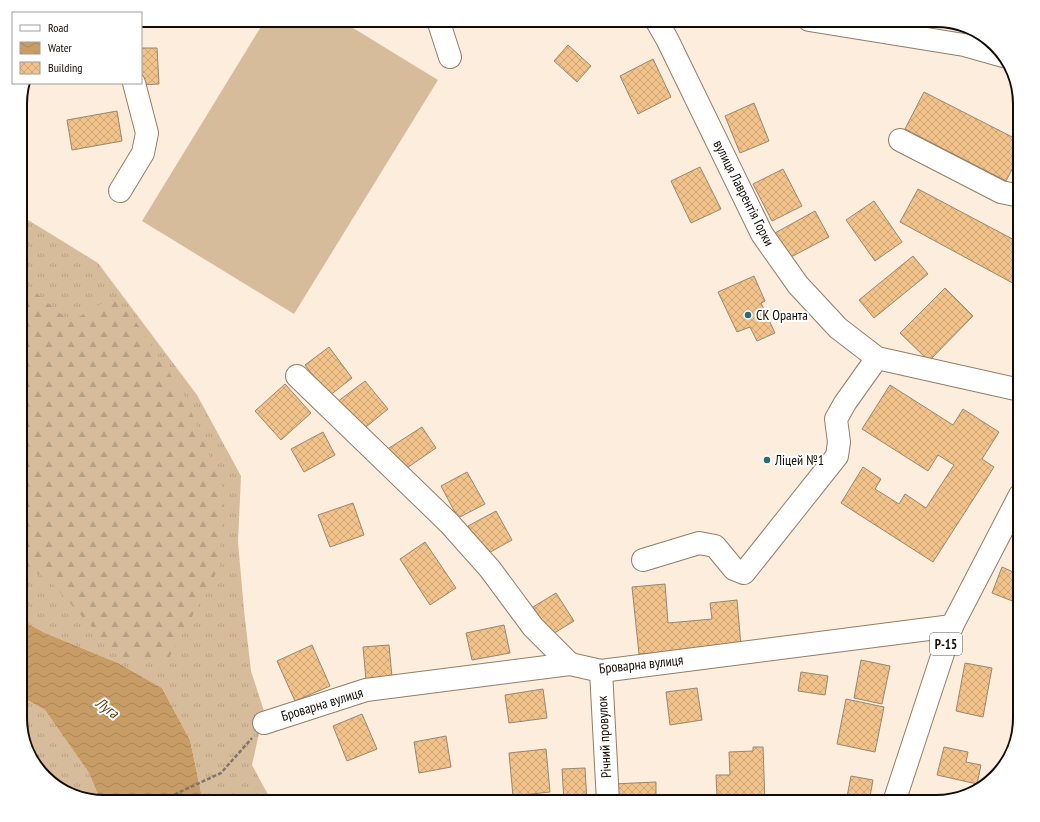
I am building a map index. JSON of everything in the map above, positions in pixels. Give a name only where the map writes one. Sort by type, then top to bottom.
[{"type":"street","points":[[440,27],[450,57]]},
{"type":"street","name":"вулиця Лаврентія Горки","points":[[660,27],[762,234],[798,285],[838,328],[877,358],[1013,388]]},
{"type":"street","points":[[852,27],[964,45],[994,54]]},
{"type":"street","points":[[120,191],[143,153],[147,133],[134,84]]},
{"type":"street","points":[[900,140],[1000,192],[1013,195]]},
{"type":"street","points":[[643,560],[699,543],[715,546],[734,569],[744,573],[837,456],[839,442],[836,419],[845,403],[877,358]]},
{"type":"street","points":[[297,376],[449,523],[490,569],[533,627],[570,664]]},
{"type":"street","name":"Р-15","points":[[896,795],[952,626],[1013,508]]},
{"type":"street","name":"Броварна вулиця","points":[[264,723],[366,690],[570,664],[601,671],[952,626]]},
{"type":"street","name":"Річний провулок","points":[[601,671],[608,795]]},
{"type":"path","points":[[174,795],[206,781],[225,768],[238,756],[264,723]]},
{"type":"green space","points":[[261,27],[351,27],[438,80],[294,314],[142,221]]},
{"type":"green space","points":[[27,219],[98,263],[197,395],[241,476],[238,542],[244,610],[251,671],[264,711],[252,765],[268,795],[202,795],[190,740],[162,688],[118,663],[43,632],[27,623]]},
{"type":"green space","points":[[27,285],[70,322],[113,297],[132,316],[185,397],[224,491],[219,568],[169,658],[144,664],[117,655],[49,580],[27,567]]},
{"type":"green space","points":[[27,700],[45,710],[89,773],[98,794],[89,794],[74,789],[49,773],[40,761],[31,743],[27,723]]},
{"type":"water","name":"Луга","points":[[27,623],[43,632],[118,663],[162,688],[190,740],[202,795],[98,794],[89,773],[45,710],[27,700]]},
{"type":"building","points":[[568,45],[591,66],[577,82],[554,61]]},
{"type":"building","points":[[142,48],[157,48],[159,84],[140,85],[142,84]]},
{"type":"building","points":[[653,59],[671,97],[638,114],[620,76]]},
{"type":"building","points":[[924,92],[1013,137],[1013,168],[1006,181],[905,129]]},
{"type":"building","points":[[754,103],[769,141],[740,153],[725,116]]},
{"type":"building","points":[[117,111],[122,141],[72,150],[67,120]]},
{"type":"building","points":[[700,167],[721,209],[691,223],[671,181]]},
{"type":"building","points":[[783,169],[802,206],[772,221],[753,184]]},
{"type":"building","points":[[918,189],[1013,239],[1013,283],[900,222]]},
{"type":"building","points":[[874,201],[902,242],[875,261],[846,220]]},
{"type":"building","points":[[815,211],[829,237],[789,258],[775,233]]},
{"type":"building","points":[[913,256],[928,274],[874,318],[859,300]]},
{"type":"building","name":"СК Оранта","points":[[754,276],[765,301],[761,303],[775,333],[757,341],[750,327],[737,332],[718,292]]},
{"type":"building","points":[[945,288],[973,316],[929,361],[900,333]]},
{"type":"building","points":[[329,347],[352,378],[329,396],[305,365]]},
{"type":"building","points":[[365,381],[388,409],[361,431],[337,402]]},
{"type":"building","points":[[285,384],[311,413],[281,440],[255,411]]},
{"type":"building","points":[[890,385],[953,425],[963,409],[999,432],[982,459],[994,467],[933,562],[841,503],[863,467],[881,479],[875,489],[899,504],[905,494],[926,508],[954,465],[938,455],[928,471],[862,429]]},
{"type":"building","points":[[422,427],[436,448],[401,472],[386,450]]},
{"type":"building","points":[[323,432],[335,455],[304,472],[291,449]]},
{"type":"building","points":[[467,472],[485,504],[458,518],[441,486]]},
{"type":"building","points":[[353,503],[364,535],[330,547],[318,515]]},
{"type":"building","points":[[496,511],[512,540],[485,555],[468,526]]},
{"type":"building","points":[[425,542],[456,588],[430,605],[400,559]]},
{"type":"building","points":[[1002,567],[1013,572],[1013,601],[992,593]]},
{"type":"building","points":[[665,584],[668,623],[712,619],[710,603],[737,600],[741,646],[639,654],[632,587]]},
{"type":"building","points":[[556,593],[574,621],[551,635],[533,607]]},
{"type":"building","points":[[504,625],[510,653],[472,660],[466,633]]},
{"type":"building","points":[[312,645],[330,686],[295,701],[277,661]]},
{"type":"building","points":[[389,645],[392,677],[366,680],[363,647]]},
{"type":"building","points":[[861,660],[890,666],[882,704],[854,698]]},
{"type":"building","points":[[965,663],[992,668],[983,717],[956,711]]},
{"type":"building","points":[[801,672],[828,676],[825,695],[798,691]]},
{"type":"building","points":[[697,688],[702,720],[670,725],[666,692]]},
{"type":"building","points":[[543,689],[547,718],[509,723],[505,695]]},
{"type":"building","points":[[846,699],[884,707],[875,752],[837,744]]},
{"type":"building","points":[[362,714],[377,749],[347,761],[333,726]]},
{"type":"building","points":[[446,736],[451,767],[419,773],[414,742]]},
{"type":"building","points":[[753,747],[763,747],[765,795],[717,795],[716,775],[730,775],[729,752],[753,751]]},
{"type":"building","points":[[944,747],[968,752],[966,762],[981,765],[976,784],[937,775]]},
{"type":"building","points":[[546,749],[550,792],[513,795],[509,753]]},
{"type":"building","points":[[585,768],[587,795],[564,795],[562,769]]},
{"type":"building","points":[[851,776],[873,780],[870,795],[847,795]]},
{"type":"building","points":[[656,782],[656,795],[614,795],[613,784]]},
{"type":"place","name":"СК Оранта","points":[[748,315]]},
{"type":"place","name":"Ліцей №1","points":[[767,460]]}]
